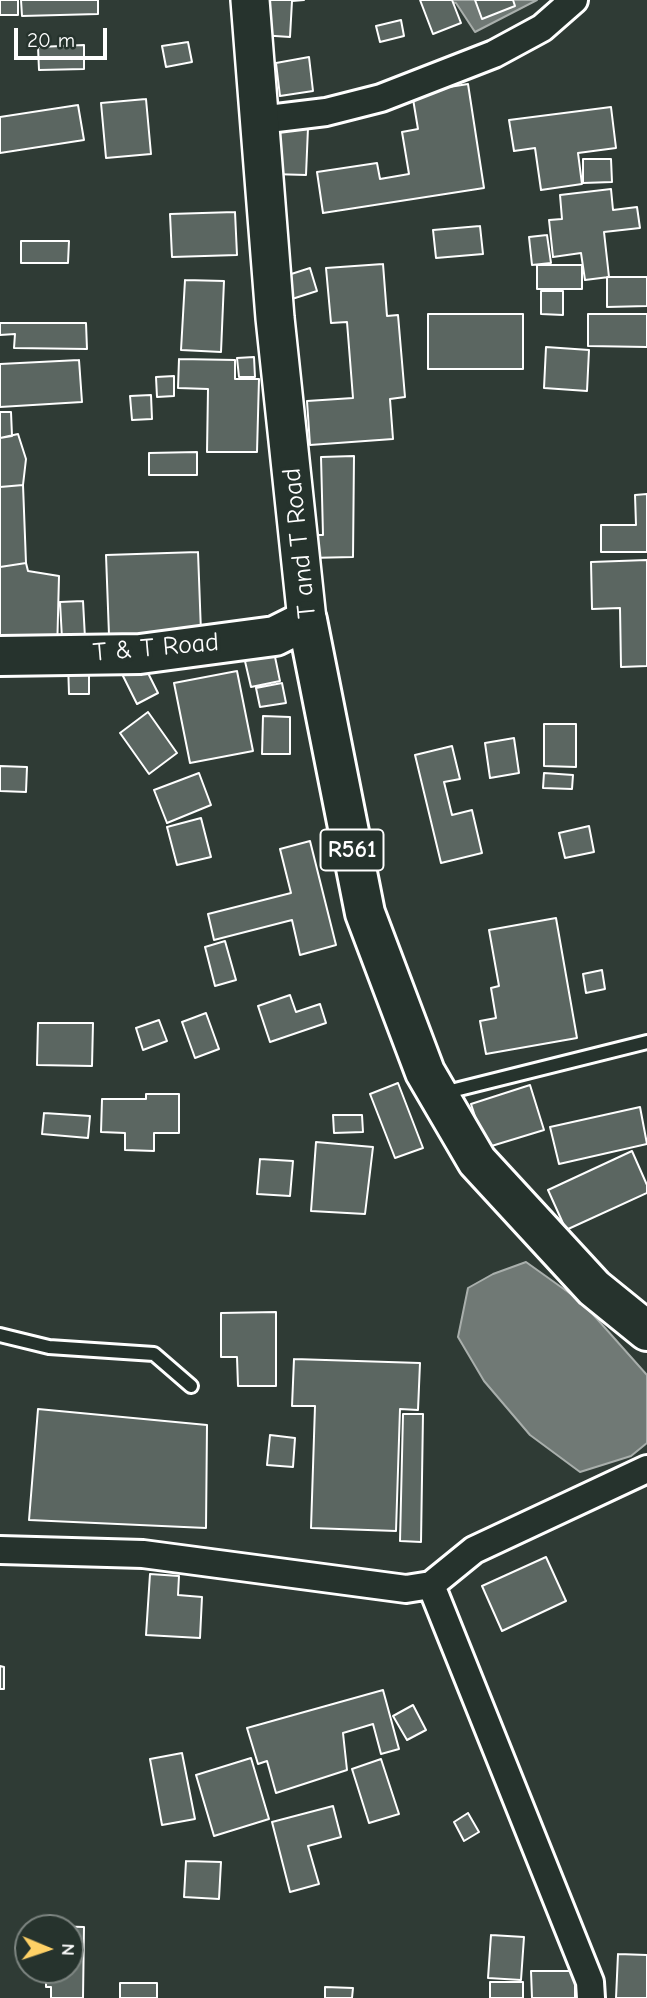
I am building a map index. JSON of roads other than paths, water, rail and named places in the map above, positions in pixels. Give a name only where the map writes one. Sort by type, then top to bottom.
[{"type":"main road","name":"T and T Road","points":[[250,0],[252,54],[260,120],[275,318],[307,620],[365,913],[431,1083]]},
{"type":"main road","name":"T & T Road","points":[[0,656],[140,654],[275,636],[307,620]]},
{"type":"main road","name":"R561","points":[[431,1083],[477,1161],[594,1288],[647,1331]]},
{"type":"street","points":[[260,120],[326,112],[382,98],[494,54],[542,28],[574,0]]},
{"type":"street","points":[[0,1550],[143,1554],[407,1589],[431,1585],[474,1550],[647,1469]]},
{"type":"street","points":[[431,1585],[590,1982],[590,1998]]},
{"type":"lane","points":[[431,1083],[647,1042]]},
{"type":"lane","points":[[0,1335],[49,1347],[154,1354],[191,1386]]}]
